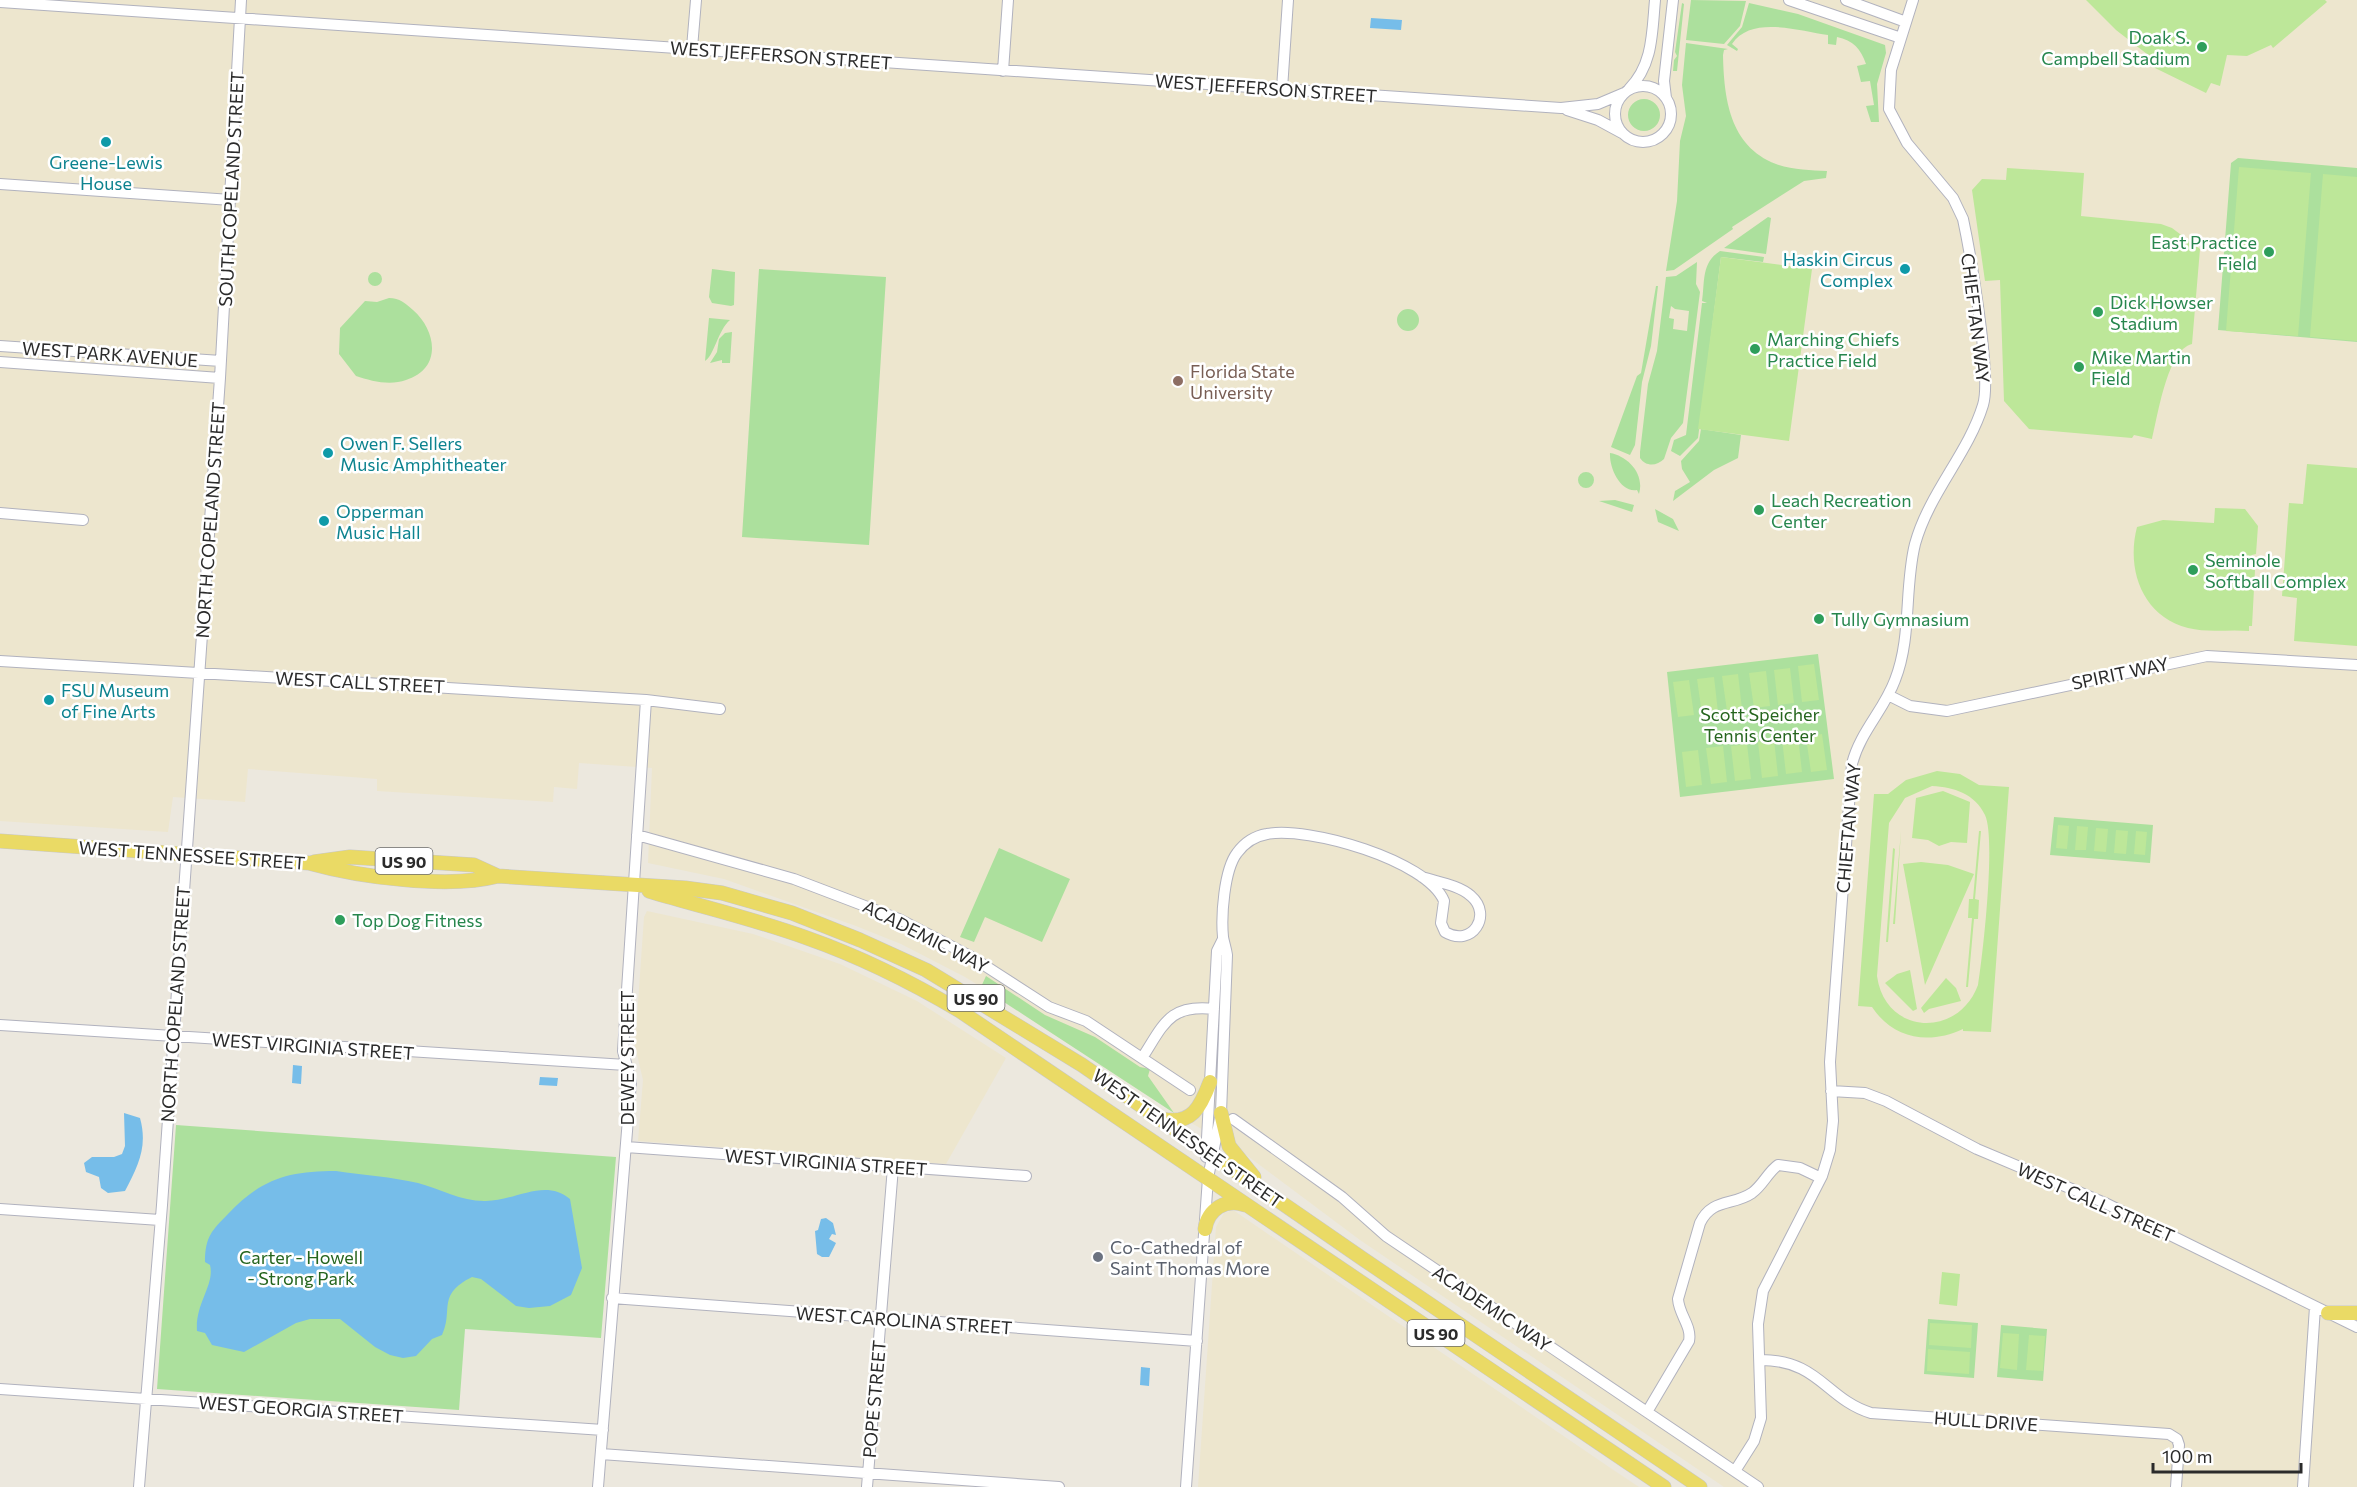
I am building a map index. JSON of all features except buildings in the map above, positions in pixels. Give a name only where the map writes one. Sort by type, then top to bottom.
[{"type":"main road","name":"WEST TENNESSEE STREET","points":[[0,841],[309,863],[348,874],[473,882],[498,876],[704,889],[792,913],[926,970],[1082,1065],[1700,1487]]},
{"type":"main road","name":"WEST TENNESSEE STREET","points":[[633,886],[807,938],[897,975],[960,1011],[1664,1487]]},
{"type":"main road","points":[[1159,1118],[1173,1121],[1190,1117],[1200,1105],[1210,1082]]},
{"type":"main road","points":[[1227,1116],[1230,1149],[1269,1194]]},
{"type":"main road","points":[[1205,1229],[1212,1214],[1227,1202],[1251,1207]]},
{"type":"main road","points":[[2321,1310],[2357,1313]]},
{"type":"street","name":"SOUTH COPELAND STREET","points":[[220,378],[241,0]]},
{"type":"street","points":[[693,48],[696,0]]},
{"type":"street","points":[[1003,71],[1008,0]]},
{"type":"street","points":[[1282,89],[1288,0]]},
{"type":"street","points":[[1655,0],[1648,59],[1641,76],[1618,102],[1615,116],[1624,135],[1644,141],[1662,135],[1669,124],[1671,115],[1664,81],[1673,0]]},
{"type":"street","points":[[1789,0],[1901,38]]},
{"type":"street","points":[[1846,0],[1906,22]]},
{"type":"street","name":"CHIEFTAN WAY","points":[[1735,1471],[1754,1441],[1761,1423],[1763,1401],[1758,1319],[1763,1292],[1821,1178],[1832,1139],[1830,1062],[1850,773],[1861,738],[1888,695],[1900,662],[1917,537],[1929,509],[1978,418],[1985,394],[1985,367],[1962,219],[1953,198],[1907,143],[1892,120],[1889,109],[1888,84],[1913,0]]},
{"type":"street","name":"WEST JEFFERSON STREET","points":[[0,2],[1561,108],[1599,104],[1626,92]]},
{"type":"street","points":[[1626,92],[1646,86],[1656,89],[1666,98]]},
{"type":"street","name":"WEST JEFFERSON STREET","points":[[1561,108],[1598,120],[1624,135]]},
{"type":"street","points":[[0,184],[231,200]]},
{"type":"street","name":"WEST PARK AVENUE","points":[[0,346],[221,362]]},
{"type":"street","points":[[161,374],[162,357]]},
{"type":"street","name":"WEST PARK AVENUE","points":[[0,362],[220,378]]},
{"type":"street","name":"NORTH COPELAND STREET","points":[[139,1487],[220,378]]},
{"type":"street","points":[[0,513],[83,520]]},
{"type":"street","name":"SPIRIT WAY","points":[[1888,695],[1910,706],[1947,711],[2206,656],[2357,665]]},
{"type":"street","name":"WEST CALL STREET","points":[[0,661],[646,700],[720,710]]},
{"type":"street","name":"DEWEY STREET","points":[[598,1487],[631,1082],[623,1051],[646,700]]},
{"type":"street","points":[[1209,1153],[1227,1116],[1227,955],[1223,939],[1230,865],[1241,848],[1260,835],[1285,832],[1343,843],[1381,855],[1422,877],[1463,891],[1473,897],[1480,914],[1480,921],[1473,932],[1460,937],[1444,931],[1441,923],[1443,898],[1422,877]]},
{"type":"street","name":"ACADEMIC WAY","points":[[637,835],[794,879],[887,914],[961,951],[1049,1007],[1086,1021],[1190,1090]]},
{"type":"street","points":[[1186,1487],[1208,1178],[1210,1082],[1217,951],[1223,939]]},
{"type":"street","points":[[1142,1058],[1167,1021],[1177,1011],[1192,1007],[1214,1009]]},
{"type":"street","name":"WEST VIRGINIA STREET","points":[[0,1025],[626,1065]]},
{"type":"street","name":"WEST CALL STREET","points":[[1831,1091],[1865,1093],[1886,1101],[1969,1145],[2105,1203],[2357,1327]]},
{"type":"street","name":"ACADEMIC WAY","points":[[1227,1116],[1342,1197],[1386,1236],[1758,1487]]},
{"type":"street","name":"WEST VIRGINIA STREET","points":[[626,1147],[1026,1176]]},
{"type":"street","points":[[1647,1412],[1689,1341],[1690,1332],[1680,1312],[1678,1299],[1700,1222],[1706,1212],[1717,1204],[1750,1194],[1778,1165],[1796,1167],[1821,1178]]},
{"type":"street","name":"POPE STREET","points":[[867,1487],[893,1167]]},
{"type":"street","points":[[0,1209],[160,1220]]},
{"type":"street","name":"WEST CAROLINA STREET","points":[[612,1298],[1197,1341]]},
{"type":"street","points":[[2303,1487],[2321,1310]]},
{"type":"street","name":"HULL DRIVE","points":[[1761,1360],[1785,1361],[1799,1365],[1855,1405],[1871,1413],[2169,1434],[2176,1439],[2179,1445],[2176,1487]]},
{"type":"street","name":"WEST GEORGIA STREET","points":[[0,1389],[603,1430]]},
{"type":"street","points":[[601,1454],[1059,1487]]},
{"type":"shaded area","name":"Florida State University","points":[[0,0],[2357,0],[2357,1487],[1724,1487],[1360,1240],[1245,1154],[1174,1113],[1060,1036],[965,977],[901,944],[856,926],[724,879],[648,863],[652,768],[579,763],[577,789],[554,787],[553,802],[377,791],[377,779],[248,769],[245,802],[173,797],[168,832],[0,821]]},
{"type":"shaded area","points":[[647,911],[753,934],[840,964],[917,1001],[1006,1058],[946,1164],[638,1141],[643,1080],[635,1046],[644,917]]},
{"type":"shaded area","points":[[1233,1210],[1639,1487],[1198,1487],[1216,1227],[1224,1213]]},
{"type":"green space","points":[[1691,0],[1746,1],[1740,26],[1724,44],[1686,40]]},
{"type":"green space","name":"Doak S. Campbell Stadium","points":[[2086,0],[2325,0],[2327,2],[2273,48],[2271,45],[2247,56],[2227,55],[2220,86],[2211,83],[2206,93],[2153,67],[2156,61],[2116,30]]},
{"type":"green space","points":[[1682,3],[1684,4],[1677,71],[1673,71],[1674,60],[1677,56],[1675,52]]},
{"type":"green space","points":[[1749,3],[1798,14],[1885,45],[1886,53],[1877,84],[1879,122],[1871,122],[1866,106],[1874,105],[1870,81],[1861,82],[1857,66],[1866,64],[1856,46],[1848,40],[1837,37],[1836,45],[1828,44],[1828,35],[1790,28],[1763,27],[1740,35],[1732,44],[1738,49],[1737,51],[1727,45],[1742,27]]},
{"type":"green space","points":[[1686,43],[1728,49],[1724,50],[1723,55],[1725,87],[1732,118],[1739,133],[1760,156],[1776,164],[1795,169],[1827,171],[1826,178],[1804,181],[1732,227],[1733,229],[1674,270],[1666,271],[1677,201],[1680,141],[1686,116],[1682,85]]},
{"type":"green space","points":[[1644,99],[1655,104],[1660,115],[1655,126],[1644,131],[1633,126],[1628,115],[1633,104]]},
{"type":"green space","points":[[2238,158],[2357,168],[2357,342],[2218,330],[2231,163]]},
{"type":"green space","name":"East Practice Field","points":[[2239,167],[2311,173],[2298,336],[2226,331]]},
{"type":"green space","name":"Dick Howser Stadium","points":[[2007,168],[2084,173],[2081,216],[2161,224],[2172,228],[2200,249],[2192,344],[2183,349],[2170,371],[2152,439],[2134,435],[2132,438],[2029,429],[2004,401],[2000,280],[1985,281],[1972,190],[1982,179],[2006,180]]},
{"type":"green space","points":[[2323,174],[2357,177],[2357,341],[2310,337]]},
{"type":"green space","points":[[1768,217],[1771,218],[1766,254],[1724,248]]},
{"type":"green space","points":[[1720,251],[1764,257],[1763,262],[1721,257],[1698,438],[1680,456],[1671,451],[1674,440],[1686,435],[1702,303],[1707,303],[1702,301],[1705,273],[1710,261]]},
{"type":"green space","name":"Marching Chiefs Practice Field","points":[[1721,257],[1812,269],[1789,441],[1698,429]]},
{"type":"green space","points":[[1697,262],[1696,284],[1700,292],[1683,423],[1671,438],[1664,459],[1655,464],[1648,464],[1640,458],[1640,452],[1648,384],[1657,351],[1666,277],[1676,276]],"holes":[[[1671,306],[1675,309],[1689,311],[1687,331],[1673,329],[1674,319],[1669,318]]]},
{"type":"green space","points":[[712,269],[735,272],[734,305],[712,303],[709,297]]},
{"type":"green space","points":[[759,269],[886,277],[869,545],[742,537]]},
{"type":"green space","points":[[372,272],[378,272],[382,279],[378,286],[372,286],[368,282],[368,276]]},
{"type":"green space","points":[[1656,286],[1658,286],[1651,346],[1642,382],[1635,445],[1630,455],[1611,447],[1637,376],[1641,373]]},
{"type":"green space","points":[[389,298],[402,301],[421,319],[431,338],[432,349],[426,367],[418,375],[394,383],[356,376],[339,354],[340,328],[365,301],[377,302]]},
{"type":"green space","points":[[1408,309],[1416,312],[1419,320],[1416,328],[1408,331],[1400,328],[1397,320],[1400,312]]},
{"type":"green space","points":[[709,318],[730,320],[705,361]]},
{"type":"green space","points":[[732,332],[730,363],[722,363],[722,360],[710,363],[717,352],[719,339],[725,333]]},
{"type":"green space","points":[[1701,429],[1741,435],[1738,458],[1714,470],[1673,501],[1675,491],[1690,482],[1682,469],[1681,461],[1699,441]]},
{"type":"green space","points":[[1610,453],[1623,458],[1634,467],[1640,480],[1639,494],[1637,490],[1625,487],[1617,478],[1611,465]]},
{"type":"green space","points":[[2307,464],[2357,468],[2357,646],[2294,641],[2297,598],[2282,596],[2289,503],[2303,504]]},
{"type":"green space","points":[[1583,472],[1589,472],[1594,480],[1592,486],[1583,488],[1578,483],[1578,477]]},
{"type":"green space","points":[[1615,500],[1634,505],[1632,512],[1599,501]]},
{"type":"green space","name":"Seminole Softball Complex","points":[[2215,508],[2245,509],[2258,526],[2256,554],[2252,555],[2251,569],[2255,570],[2252,626],[2249,626],[2249,631],[2211,631],[2188,628],[2172,622],[2149,602],[2136,574],[2134,543],[2137,527],[2163,520],[2214,523]]},
{"type":"green space","points":[[1655,509],[1673,519],[1679,531],[1658,522]]},
{"type":"green space","name":"Scott Speicher Tennis Center","points":[[1818,654],[1834,779],[1680,797],[1667,672]]},
{"type":"green space","points":[[1814,664],[1819,700],[1802,702],[1798,666]]},
{"type":"green space","points":[[1790,668],[1794,703],[1778,705],[1774,670]]},
{"type":"green space","points":[[1766,671],[1770,706],[1754,708],[1749,673]]},
{"type":"green space","points":[[1738,674],[1742,709],[1727,711],[1722,676]]},
{"type":"green space","points":[[1714,677],[1718,712],[1702,714],[1697,679]]},
{"type":"green space","points":[[1689,680],[1694,715],[1678,717],[1673,682]]},
{"type":"green space","points":[[1822,734],[1827,770],[1811,772],[1806,737]]},
{"type":"green space","points":[[1798,737],[1802,772],[1786,774],[1782,739]]},
{"type":"green space","points":[[1774,740],[1778,776],[1762,778],[1758,742]]},
{"type":"green space","points":[[1747,744],[1751,779],[1735,781],[1731,746]]},
{"type":"green space","points":[[1723,746],[1727,782],[1711,784],[1706,748]]},
{"type":"green space","points":[[1698,750],[1702,785],[1686,787],[1682,752]]},
{"type":"green space","points":[[1937,771],[1960,774],[1979,785],[2009,787],[1991,1032],[1963,1031],[1963,1029],[1937,1037],[1913,1036],[1890,1026],[1872,1007],[1858,1006],[1874,794],[1888,794],[1906,780]],"holes":[[[1932,786],[1963,793],[1981,808],[1988,828],[1989,871],[1978,985],[1968,1003],[1955,1015],[1939,1021],[1923,1023],[1907,1019],[1893,1010],[1883,996],[1877,976],[1889,823],[1905,798]]]},
{"type":"green space","points":[[1943,791],[1970,802],[1967,843],[1951,842],[1939,846],[1928,840],[1912,838],[1916,798]]},
{"type":"green space","points":[[2054,817],[2153,825],[2150,863],[2050,855]]},
{"type":"green space","points":[[2058,825],[2069,826],[2067,849],[2056,848]]},
{"type":"green space","points":[[2077,826],[2088,827],[2086,850],[2075,850]]},
{"type":"green space","points":[[2096,828],[2108,829],[2106,852],[2094,851]]},
{"type":"green space","points":[[2116,830],[2128,831],[2126,854],[2114,853]]},
{"type":"green space","points":[[1901,831],[1895,924],[1893,924]]},
{"type":"green space","points":[[1979,831],[1981,831],[1975,899],[1979,900],[1978,919],[1974,919],[1968,987],[1966,987],[1972,918],[1968,918],[1969,899],[1973,899]]},
{"type":"green space","points":[[2136,831],[2147,832],[2145,855],[2134,854]]},
{"type":"green space","points":[[999,848],[1070,879],[1042,942],[985,917],[974,942],[960,937]]},
{"type":"green space","points":[[1893,848],[1895,849],[1888,942],[1886,942]]},
{"type":"green space","points":[[1921,862],[1948,865],[1974,874],[1925,985],[1903,864]]},
{"type":"green space","points":[[1910,970],[1917,1009],[1913,1011],[1885,983],[1897,974]]},
{"type":"green space","points":[[986,976],[1045,1015],[1095,1037],[1140,1067],[1150,1069],[1148,1076],[1174,1113],[981,987]]},
{"type":"green space","points":[[1946,978],[1956,988],[1961,1001],[1929,1009],[1924,1013],[1921,1008]]},
{"type":"green space","name":"Carter - Howell - Strong Park","points":[[176,1125],[616,1157],[601,1338],[465,1329],[459,1410],[157,1389]]},
{"type":"green space","points":[[1942,1272],[1960,1274],[1957,1306],[1939,1304]]},
{"type":"green space","points":[[1928,1319],[1978,1323],[1974,1378],[1924,1374]]},
{"type":"green space","points":[[1930,1323],[1972,1325],[1971,1348],[1929,1345]]},
{"type":"green space","points":[[2001,1325],[2047,1329],[2043,1381],[1997,1377]]},
{"type":"green space","points":[[2003,1333],[2019,1334],[2017,1370],[2000,1368]]},
{"type":"green space","points":[[2029,1335],[2045,1336],[2043,1371],[2026,1370]]},
{"type":"green space","points":[[1928,1349],[1970,1352],[1969,1374],[1927,1371]]},
{"type":"water","points":[[1371,18],[1402,20],[1401,30],[1370,28]]},
{"type":"water","points":[[293,1065],[302,1066],[301,1084],[292,1083]]},
{"type":"water","points":[[540,1077],[558,1078],[557,1086],[539,1085]]},
{"type":"water","points":[[124,1113],[140,1118],[142,1147],[138,1165],[125,1191],[108,1193],[101,1188],[99,1177],[86,1172],[84,1163],[92,1157],[114,1157],[122,1154],[125,1146]]},
{"type":"water","points":[[319,1171],[336,1171],[418,1183],[459,1197],[484,1201],[539,1190],[560,1193],[570,1199],[582,1268],[571,1295],[550,1306],[529,1308],[516,1306],[481,1279],[472,1277],[454,1290],[450,1297],[442,1335],[432,1339],[416,1356],[403,1358],[390,1355],[375,1347],[340,1319],[310,1319],[296,1323],[244,1352],[212,1345],[205,1333],[197,1331],[197,1321],[210,1280],[210,1265],[205,1262],[206,1246],[214,1230],[240,1202],[276,1179]]},
{"type":"water","points":[[826,1218],[833,1223],[836,1235],[832,1234],[829,1239],[836,1243],[829,1257],[822,1257],[817,1254],[815,1231],[818,1230],[821,1219]]},
{"type":"water","points":[[1141,1367],[1150,1368],[1149,1386],[1140,1385]]},
{"type":"place","name":"Doak S. Campbell Stadium","points":[[2202,47]]},
{"type":"place","name":"Greene-Lewis House","points":[[106,142]]},
{"type":"place","name":"East Practice Field","points":[[2269,252]]},
{"type":"place","name":"Haskin Circus Complex","points":[[1905,269]]},
{"type":"place","name":"Dick Howser Stadium","points":[[2098,312]]},
{"type":"place","name":"Marching Chiefs Practice Field","points":[[1755,349]]},
{"type":"place","name":"Mike Martin Field","points":[[2079,367]]},
{"type":"place","name":"Florida State University","points":[[1178,381]]},
{"type":"place","name":"Owen F. Sellers Music Amphitheater","points":[[328,453]]},
{"type":"place","name":"Leach Recreation Center","points":[[1759,510]]},
{"type":"place","name":"Opperman Music Hall","points":[[324,521]]},
{"type":"place","name":"Seminole Softball Complex","points":[[2193,570]]},
{"type":"place","name":"Tully Gymnasium","points":[[1819,619]]},
{"type":"place","name":"FSU Museum of Fine Arts","points":[[49,700]]},
{"type":"place","name":"Top Dog Fitness","points":[[340,920]]},
{"type":"place","name":"Co-Cathedral of Saint Thomas More","points":[[1098,1257]]}]
